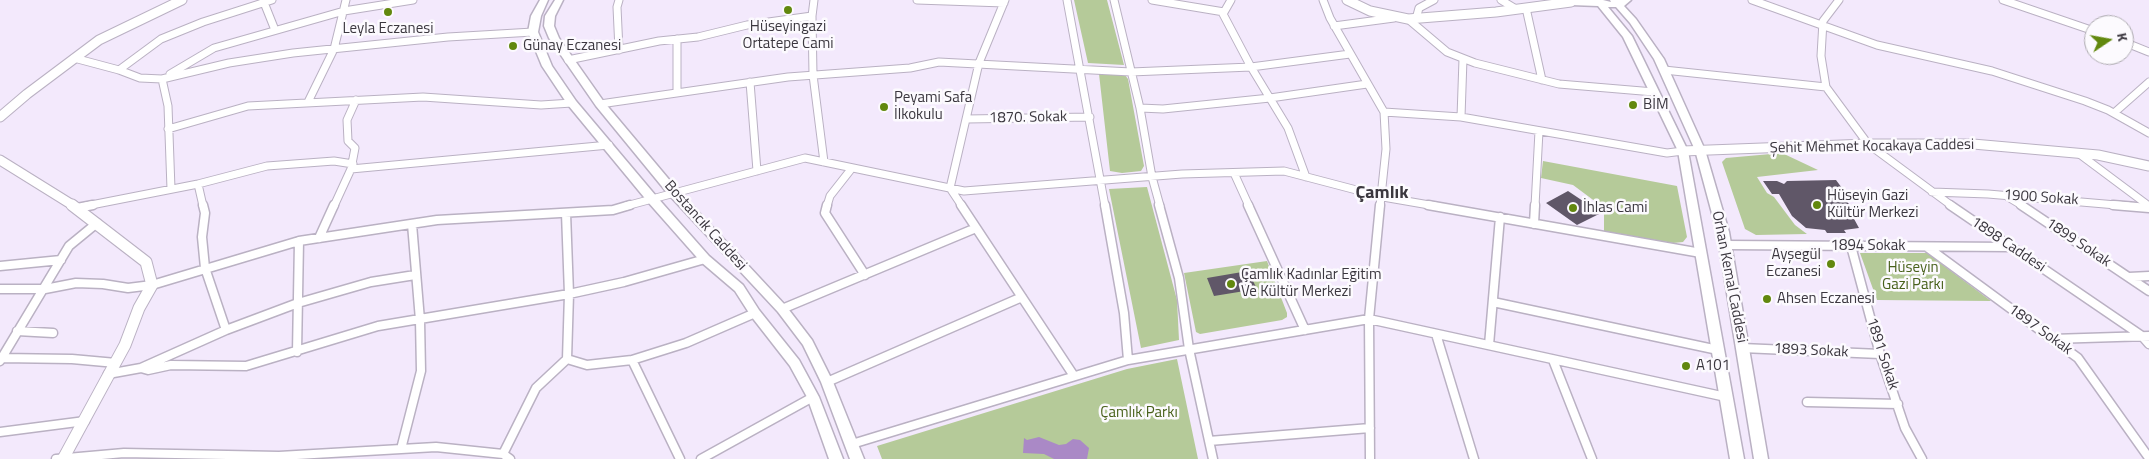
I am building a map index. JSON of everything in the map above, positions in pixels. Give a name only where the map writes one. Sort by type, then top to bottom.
[{"type":"main road","points":[[533,32],[536,16],[544,0]]},
{"type":"main road","name":"Bostancık Caddesi","points":[[559,0],[550,16],[549,26],[568,60],[600,104],[673,192],[782,309],[808,343],[827,382],[857,459]]},
{"type":"main road","points":[[1573,1],[1612,3]]},
{"type":"main road","name":"Orhan Kemal Caddesi","points":[[1612,3],[1632,21],[1659,59],[1700,150],[1726,245],[1760,459]]},
{"type":"main road","name":"Orhan Kemal Caddesi","points":[[1612,3],[1683,151],[1737,459]]},
{"type":"main road","name":"Bostancık Caddesi","points":[[533,32],[547,66],[572,103],[705,259],[739,288],[755,314],[795,363],[813,397],[836,459]]},
{"type":"street","points":[[0,117],[99,40],[182,0]]},
{"type":"street","points":[[119,70],[161,39],[203,22],[272,0]]},
{"type":"street","points":[[308,102],[334,48],[346,0]]},
{"type":"street","points":[[162,79],[214,48],[344,11],[413,0]]},
{"type":"street","points":[[619,0],[617,7],[619,50]]},
{"type":"street","points":[[814,0],[812,16],[814,76],[824,162]]},
{"type":"street","points":[[917,0],[1005,1],[979,63],[950,188],[1074,376]]},
{"type":"street","points":[[1066,0],[1081,68],[1124,313],[1128,360]]},
{"type":"street","points":[[1114,0],[1140,108],[1152,177],[1179,278],[1189,349],[1213,459]]},
{"type":"street","points":[[1152,0],[1224,12]]},
{"type":"street","points":[[1231,0],[1223,14],[1251,67],[1288,128],[1306,177]]},
{"type":"street","points":[[1323,0],[1334,26],[1384,112],[1386,149],[1383,197],[1369,319],[1370,459]]},
{"type":"street","points":[[1347,0],[1370,11],[1408,18],[1447,52],[1474,64],[1559,84],[1654,92]]},
{"type":"street","points":[[1408,18],[1419,8],[1434,0]]},
{"type":"street","points":[[1501,0],[1516,9]]},
{"type":"street","points":[[1752,0],[1877,45],[1992,71],[2085,100],[2149,132]]},
{"type":"street","points":[[1664,70],[1826,87],[1821,56],[1823,21],[1838,0]]},
{"type":"street","points":[[2003,0],[2084,28]]},
{"type":"street","points":[[1334,26],[1526,8],[1573,1]]},
{"type":"street","points":[[263,2],[275,30]]},
{"type":"street","points":[[1526,8],[1542,80]]},
{"type":"street","points":[[568,60],[659,41],[812,16]]},
{"type":"street","points":[[74,58],[119,70],[140,78],[162,79],[229,63],[293,53],[448,37],[533,32]]},
{"type":"street","points":[[677,39],[677,92]]},
{"type":"street","points":[[2134,46],[2149,52]]},
{"type":"street","points":[[600,104],[750,82],[910,68],[939,62],[1131,72],[1251,67],[1350,54]]},
{"type":"street","points":[[1461,117],[1463,59]]},
{"type":"street","points":[[162,79],[168,106],[171,189]]},
{"type":"street","points":[[750,82],[757,171]]},
{"type":"street","points":[[2114,113],[2149,82]]},
{"type":"street","points":[[1140,108],[1163,109],[1270,98],[1368,84]]},
{"type":"street","name":"1898 Caddesi","points":[[1826,87],[1868,144],[1932,192],[2011,247],[2146,336],[2149,344]]},
{"type":"street","points":[[168,129],[248,106],[308,102],[423,97],[541,105],[572,103]]},
{"type":"street","points":[[318,238],[352,166],[356,148],[348,141],[348,120],[356,100]]},
{"type":"street","points":[[1384,112],[1461,117],[1667,153],[1683,151]]},
{"type":"street","name":"1870. Sokak","points":[[967,119],[1090,117]]},
{"type":"street","points":[[1534,224],[1539,131]]},
{"type":"street","name":"Şehit Mehmet Kocakaya Caddesi","points":[[1683,151],[1868,144],[1973,144],[2098,155],[2149,166]]},
{"type":"street","points":[[77,208],[198,184],[267,166],[334,160],[352,166],[609,145]]},
{"type":"street","points":[[2078,153],[2149,207]]},
{"type":"street","points":[[0,289],[45,288],[76,283],[103,284],[128,288],[152,285],[300,241],[318,238],[437,220],[614,210],[673,192],[806,158],[964,191],[1152,177],[1284,172],[1383,197],[1701,253]]},
{"type":"street","points":[[0,160],[77,208],[146,262],[152,285],[139,308],[116,363],[108,374],[85,421],[61,459]]},
{"type":"street","points":[[852,168],[830,196],[825,213],[865,275]]},
{"type":"street","points":[[1234,173],[1305,330]]},
{"type":"street","points":[[198,184],[205,213],[202,237],[205,268],[226,330]]},
{"type":"street","name":"1900 Sokak","points":[[1932,192],[2149,207]]},
{"type":"street","name":"1899 Sokak","points":[[2006,196],[2039,216],[2149,291]]},
{"type":"street","points":[[61,459],[124,453],[322,456],[436,447],[506,457],[536,388],[567,359],[570,294],[566,214]]},
{"type":"street","points":[[1489,345],[1500,218]]},
{"type":"street","points":[[1,359],[69,246],[97,223]]},
{"type":"street","points":[[401,449],[421,371],[420,320],[412,224]]},
{"type":"street","points":[[782,309],[976,228]]},
{"type":"street","points":[[297,352],[300,241]]},
{"type":"street","name":"1894 Sokak","points":[[1726,245],[2011,247]]},
{"type":"street","name":"1891 Sokak","points":[[1851,246],[1880,354],[1905,428],[1922,459]]},
{"type":"street","name":"1897 Sokak","points":[[1927,247],[2078,358],[2149,458]]},
{"type":"street","points":[[141,368],[148,370],[171,365],[246,366],[378,326],[570,294],[624,282],[705,259]]},
{"type":"street","points":[[0,266],[61,260]]},
{"type":"street","points":[[108,374],[141,368],[226,330],[298,303],[371,282],[415,275]]},
{"type":"street","points":[[2129,277],[2149,276]]},
{"type":"street","points":[[827,382],[1022,297]]},
{"type":"street","points":[[1493,302],[1718,350]]},
{"type":"street","points":[[567,359],[587,365],[632,360],[686,343],[755,314]]},
{"type":"street","points":[[852,444],[1128,360],[1369,319],[1726,397]]},
{"type":"street","points":[[17,331],[53,333]]},
{"type":"street","points":[[1436,334],[1474,459]]},
{"type":"street","points":[[2052,339],[2146,336]]},
{"type":"street","name":"1893 Sokak","points":[[1742,348],[1880,354]]},
{"type":"street","points":[[1,359],[72,358],[116,363]]},
{"type":"street","points":[[632,360],[680,459]]},
{"type":"street","points":[[1553,360],[1592,459]]},
{"type":"street","points":[[701,459],[813,397]]},
{"type":"street","points":[[1807,402],[1898,404]]},
{"type":"street","points":[[0,432],[85,421]]},
{"type":"street","points":[[1209,441],[1370,428]]},
{"type":"street","points":[[1760,459],[1768,459]]},
{"type":"green space","points":[[1074,0],[1107,0],[1124,65],[1088,63]]},
{"type":"green space","points":[[1099,74],[1125,75],[1128,79],[1144,166],[1141,171],[1122,173],[1110,171]]},
{"type":"green space","points":[[1782,153],[1818,170],[1757,177],[1767,193],[1774,197],[1795,225],[1807,234],[1756,235],[1745,229],[1722,162],[1726,158]]},
{"type":"green space","points":[[1543,161],[1677,186],[1687,237],[1683,242],[1673,243],[1604,231],[1604,208],[1573,185],[1541,178]]},
{"type":"green space","points":[[1147,187],[1177,300],[1179,340],[1141,348],[1109,189]]},
{"type":"green space","name":"Hüseyin Gazi Parkı","points":[[1860,253],[1927,253],[1991,301],[1877,300]]},
{"type":"green space","points":[[1267,261],[1287,317],[1282,320],[1200,334],[1196,332],[1184,273]]},
{"type":"green space","name":"Çamlık Parkı","points":[[1177,359],[1198,459],[882,459],[877,446],[1127,369]]},
{"type":"shaded area","points":[[1039,437],[1059,445],[1066,444],[1073,439],[1080,440],[1089,448],[1087,459],[1054,459],[1044,454],[1023,453],[1024,438],[1027,440]]},
{"type":"building","name":"Hüseyin Gazi Kültür Merkezi","points":[[1836,180],[1845,192],[1842,194],[1857,216],[1853,217],[1859,228],[1844,230],[1846,233],[1827,233],[1825,230],[1806,228],[1792,216],[1779,194],[1772,194],[1763,181],[1777,181],[1784,184],[1787,181]]},
{"type":"building","name":"İhlas Cami","points":[[1568,191],[1601,213],[1577,225],[1546,203]]},
{"type":"building","name":"Çamlık Kadınlar Eğitim Ve Kültür Merkezi","points":[[1248,271],[1257,289],[1214,296],[1207,278]]},
{"type":"place","name":"Hüseyingazi Ortatepe Cami","points":[[788,10]]},
{"type":"place","name":"Leyla Eczanesi","points":[[388,12]]},
{"type":"place","name":"Günay Eczanesi","points":[[513,46]]},
{"type":"place","name":"BİM","points":[[1633,105]]},
{"type":"place","name":"Peyami Safa İlkokulu","points":[[884,107]]},
{"type":"place","name":"Hüseyin Gazi Kültür Merkezi","points":[[1817,205]]},
{"type":"place","name":"İhlas Cami","points":[[1573,208]]},
{"type":"place","name":"Ayşegül Eczanesi","points":[[1831,264]]},
{"type":"place","name":"Çamlık Kadınlar Eğitim Ve Kültür Merkezi","points":[[1231,284]]},
{"type":"place","name":"Ahsen Eczanesi","points":[[1767,299]]},
{"type":"place","name":"A101","points":[[1686,366]]},
{"type":"district","name":"Çamlık","points":[[1382,194]]}]
